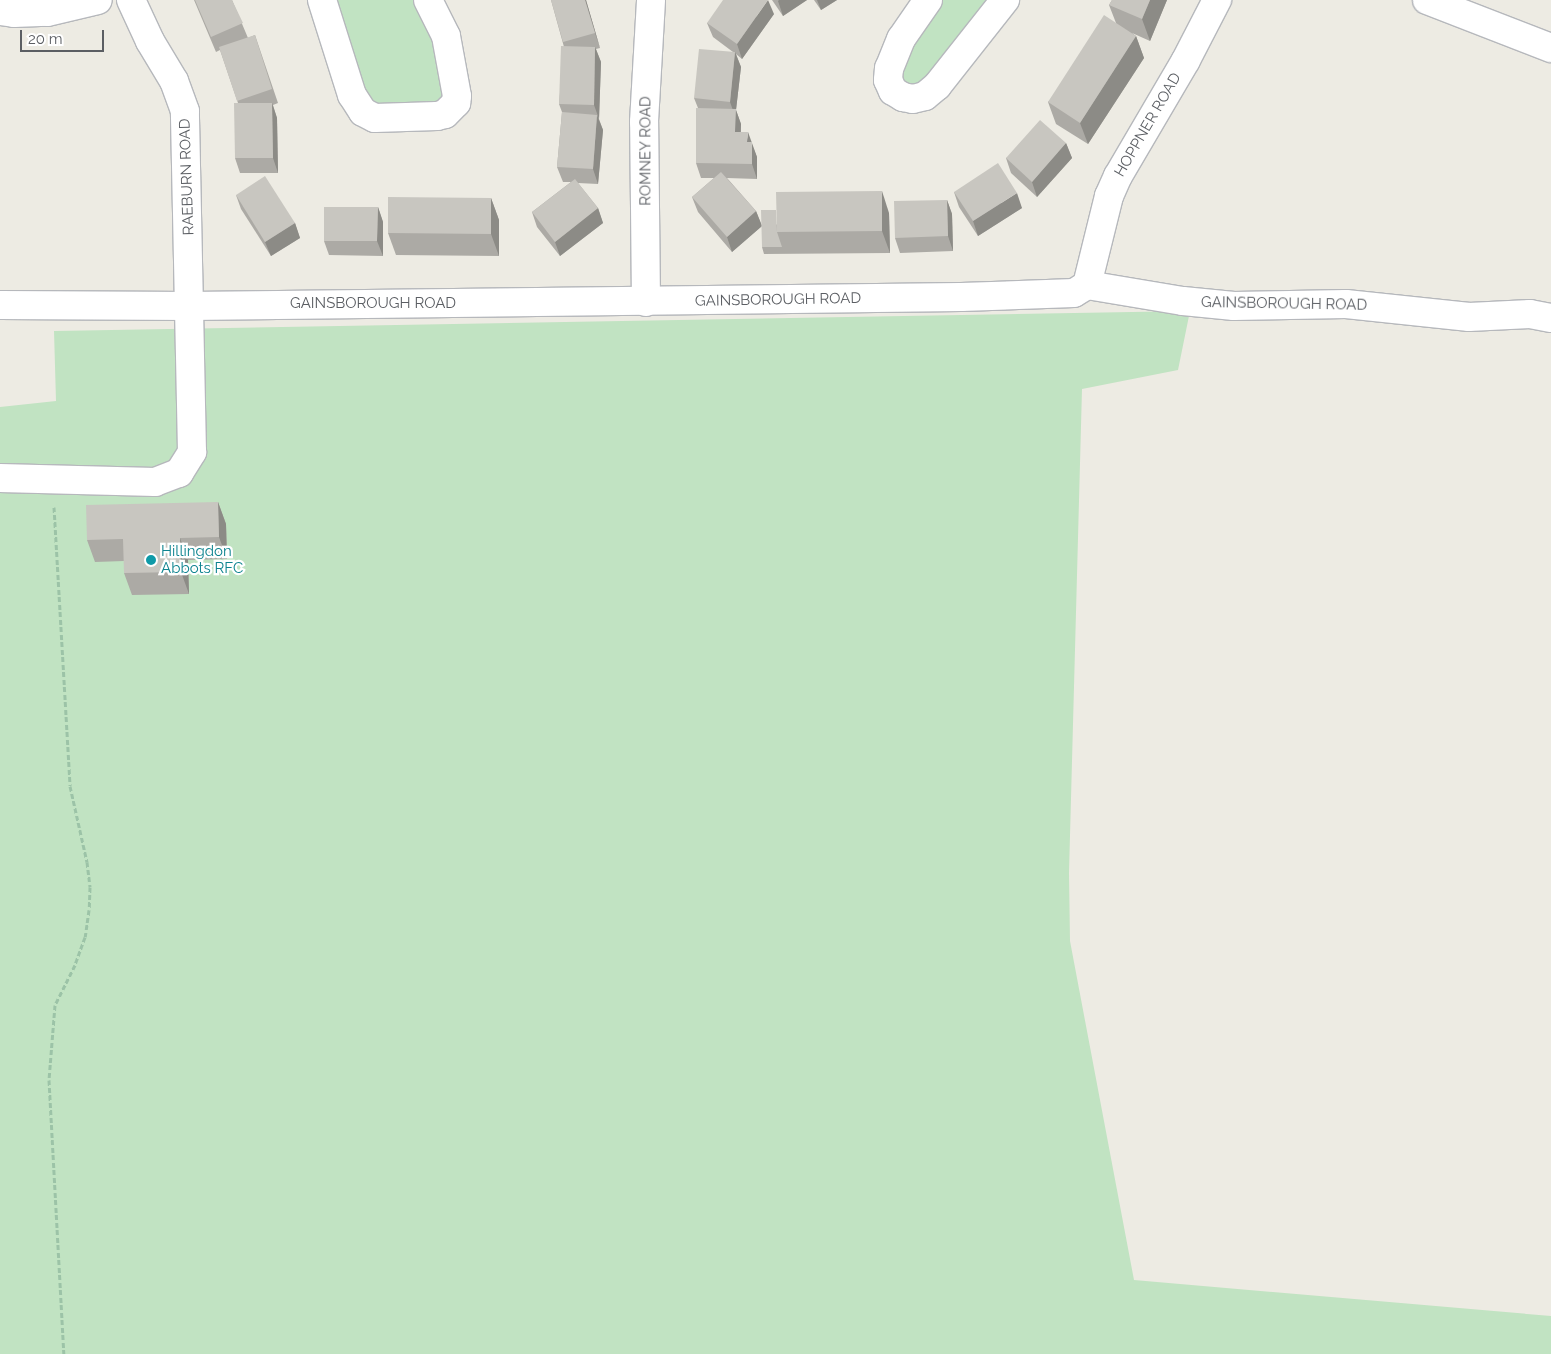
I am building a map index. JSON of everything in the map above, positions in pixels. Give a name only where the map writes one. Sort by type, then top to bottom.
[{"type":"street","points":[[0,10],[14,13],[47,12],[98,0]]},
{"type":"street","name":"RAEBURN ROAD","points":[[0,478],[155,482],[179,473],[192,452],[185,111],[174,81],[150,42],[131,0]]},
{"type":"street","points":[[322,0],[352,95],[363,112],[375,118],[437,116],[445,114],[456,103],[457,96],[446,36],[428,0]]},
{"type":"street","name":"ROMNEY ROAD","points":[[646,302],[644,122],[651,0]]},
{"type":"street","points":[[928,0],[901,39],[889,68],[888,80],[893,91],[902,97],[913,99],[925,96],[937,86],[1005,0]]},
{"type":"street","name":"HOPPNER ROAD","points":[[1087,285],[1109,196],[1118,176],[1186,60],[1216,0]]},
{"type":"street","points":[[1427,0],[1551,48]]},
{"type":"street","name":"GAINSBOROUGH ROAD","points":[[0,305],[190,306],[646,302],[1055,294],[1074,293],[1087,285],[1183,301],[1234,306],[1346,304],[1469,317],[1530,314],[1551,318]]},
{"type":"path","points":[[52,478],[70,751],[70,786],[87,862],[90,887],[85,937],[75,965],[55,1005],[49,1080],[64,1354]]},
{"type":"green space","points":[[330,0],[421,0],[432,20],[448,102],[371,110]]},
{"type":"green space","points":[[937,0],[999,0],[934,82],[909,93],[895,69]]},
{"type":"green space","points":[[1190,311],[1178,370],[1082,389],[1069,873],[1070,941],[1134,1280],[1551,1316],[1551,1354],[0,1354],[0,407],[56,401],[54,331]]},
{"type":"building","points":[[195,0],[232,0],[243,23],[211,37]]},
{"type":"building","points":[[551,0],[585,0],[595,33],[563,42]]},
{"type":"building","points":[[723,0],[768,0],[737,44],[707,23]]},
{"type":"building","points":[[1112,0],[1150,0],[1142,19],[1109,5]]},
{"type":"building","points":[[1104,15],[1136,36],[1080,123],[1048,102]]},
{"type":"building","points":[[255,35],[272,89],[237,101],[219,47]]},
{"type":"building","points":[[561,46],[595,47],[594,105],[559,104]]},
{"type":"building","points":[[699,49],[735,52],[730,102],[694,98]]},
{"type":"building","points":[[234,103],[272,103],[273,158],[235,158]]},
{"type":"building","points":[[696,108],[736,109],[735,132],[748,132],[747,142],[752,142],[752,164],[696,163]]},
{"type":"building","points":[[562,112],[597,115],[593,169],[557,167]]},
{"type":"building","points":[[1040,120],[1066,143],[1032,182],[1006,158]]},
{"type":"building","points":[[998,163],[1017,193],[973,221],[954,192]]},
{"type":"building","points":[[721,172],[756,211],[727,237],[692,197]]},
{"type":"building","points":[[265,176],[295,223],[265,242],[236,195]]},
{"type":"building","points":[[575,179],[598,208],[555,242],[532,212]]},
{"type":"building","points":[[882,191],[882,231],[777,232],[776,192]]},
{"type":"building","points":[[388,197],[491,198],[491,234],[388,233]]},
{"type":"building","points":[[947,200],[948,236],[895,238],[894,201]]},
{"type":"building","points":[[324,207],[378,207],[377,241],[324,241]]},
{"type":"building","points":[[761,210],[776,210],[777,232],[782,247],[762,247]]},
{"type":"building","points":[[218,502],[219,537],[180,538],[181,572],[124,573],[123,539],[87,540],[86,505]]},
{"type":"place","name":"Hillingdon Abbots RFC","points":[[151,560]]}]
